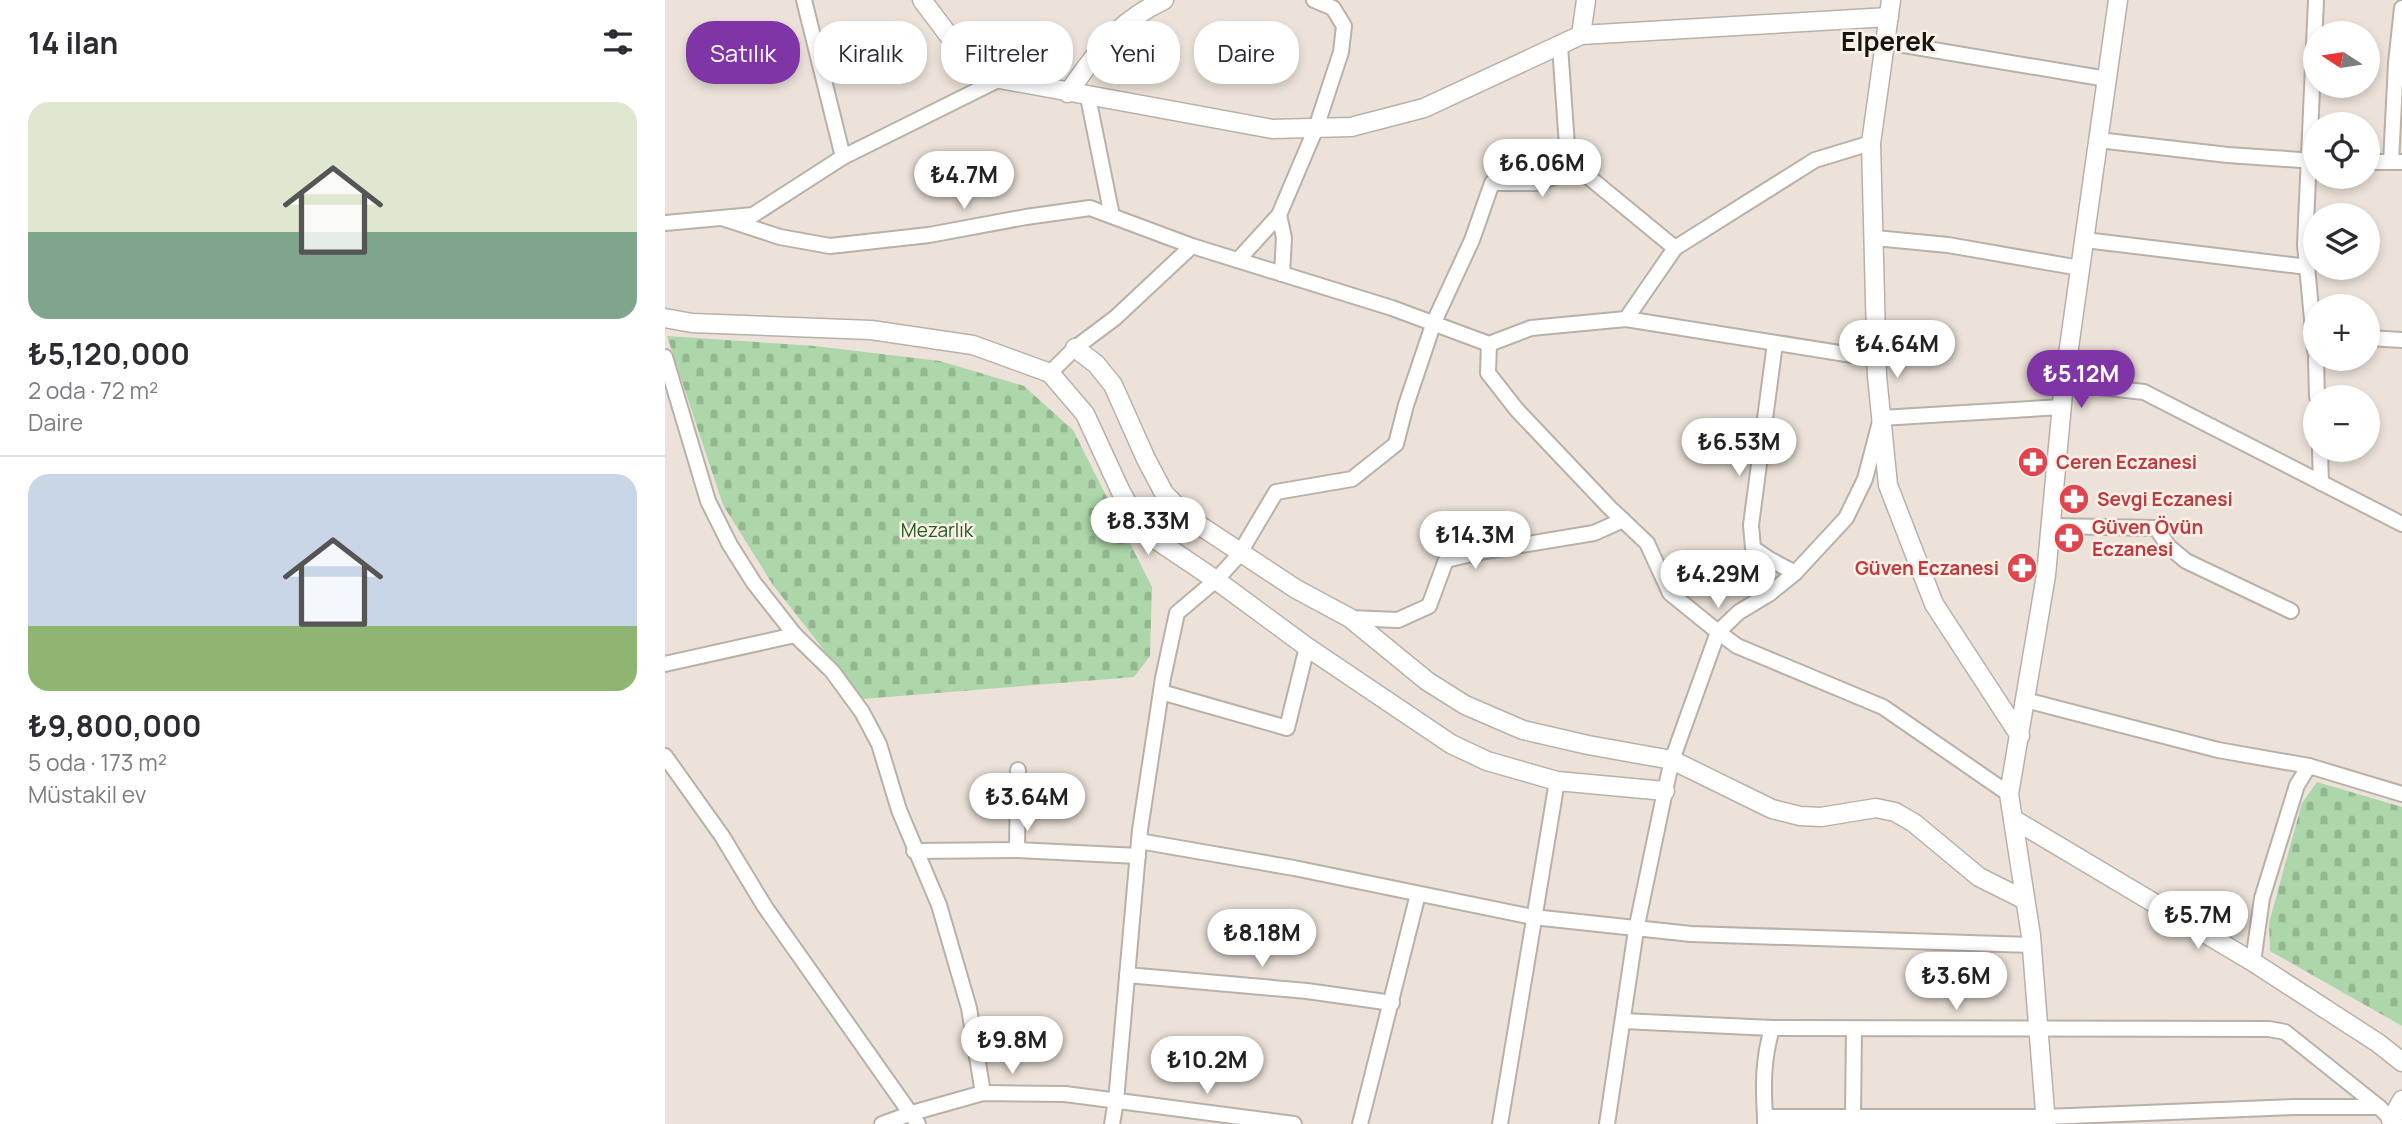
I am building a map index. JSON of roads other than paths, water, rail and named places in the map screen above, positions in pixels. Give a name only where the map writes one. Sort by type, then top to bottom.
[{"type":"street","points":[[804,0],[843,157]]},
{"type":"street","points":[[922,0],[941,25]]},
{"type":"street","points":[[1068,93],[1098,48],[1142,11],[1164,0]]},
{"type":"street","points":[[1238,260],[1279,215],[1316,128],[1341,52],[1344,26],[1333,8],[1314,0]]},
{"type":"street","points":[[1581,35],[1586,0]]},
{"type":"street","points":[[2046,1120],[2031,945],[2010,794],[2046,575],[2064,383],[2118,0]]},
{"type":"street","points":[[2313,112],[2316,0]]},
{"type":"street","points":[[1024,84],[1272,129],[1351,127],[1425,108],[1581,35],[1890,8],[1871,143],[1877,359],[1888,485],[1934,604],[2020,736]]},
{"type":"street","points":[[2396,162],[2402,8]]},
{"type":"street","points":[[1886,43],[2106,79]]},
{"type":"street","points":[[1112,1124],[1138,849],[1161,692],[1177,613],[1216,580],[1240,552],[1276,492],[1352,479],[1396,443],[1434,322],[1472,240],[1492,183],[1535,183],[1555,177],[1568,160],[1560,46]]},
{"type":"street","points":[[665,223],[753,215],[843,157],[990,84]]},
{"type":"street","points":[[1088,97],[1112,216]]},
{"type":"street","points":[[2098,141],[2303,160]]},
{"type":"street","points":[[1626,319],[1675,248],[1815,160],[1871,143]]},
{"type":"street","points":[[1568,160],[1675,248]]},
{"type":"street","points":[[722,218],[780,237],[830,246],[929,235],[1090,208],[1192,246],[1434,322],[1489,345],[1531,328],[1626,319],[1877,359]]},
{"type":"street","points":[[1279,215],[1284,238],[1282,274]]},
{"type":"street","points":[[1875,238],[1948,245],[2080,268]]},
{"type":"street","points":[[2085,240],[2303,266]]},
{"type":"street","points":[[1050,373],[1075,348],[1115,318],[1192,246]]},
{"type":"street","points":[[665,318],[692,323],[871,330],[973,345],[1050,373],[1085,414],[1121,492],[1143,531],[1216,580],[1307,647],[1451,744],[1487,761],[1557,781],[1664,791]]},
{"type":"street","points":[[2380,339],[2402,340]]},
{"type":"street","points":[[1775,343],[1751,525],[1753,548],[1795,573]]},
{"type":"street","points":[[1489,345],[1488,373],[1517,410],[1647,543],[1670,593],[1737,646],[1884,708],[2010,794]]},
{"type":"street","points":[[1075,348],[1096,365],[1114,385],[1164,493],[1187,517],[1296,589],[1350,618],[1427,681],[1465,705],[1523,730],[1672,760],[1772,809],[1800,816],[1821,817],[1876,808],[1895,812],[1915,823],[1979,877],[2025,900]]},
{"type":"street","points":[[665,357],[708,501],[730,545],[754,583],[795,635],[832,671],[879,744],[914,851],[939,905],[969,1008],[983,1093]]},
{"type":"street","points":[[2064,383],[2144,392],[2402,524]]},
{"type":"street","points":[[1881,418],[2062,408]]},
{"type":"street","points":[[1607,1124],[1636,930],[1664,791],[1672,760],[1718,632],[1739,612],[1769,594],[1795,573],[1846,518],[1865,479],[1881,418]]},
{"type":"street","points":[[2320,462],[2321,483]]},
{"type":"street","points":[[1350,618],[1398,620],[1429,606],[1446,560],[1594,533],[1623,520]]},
{"type":"street","points":[[2051,526],[2156,528],[2169,547],[2186,561],[2291,611]]},
{"type":"street","points":[[665,664],[795,635]]},
{"type":"street","points":[[1161,692],[1287,727],[1307,647]]},
{"type":"street","points":[[2025,700],[2218,750],[2309,766],[2402,794]]},
{"type":"street","points":[[665,756],[722,836],[765,907],[915,1119]]},
{"type":"street","points":[[2253,962],[2262,898],[2297,785],[2309,766]]},
{"type":"street","points":[[1017,850],[1018,770]]},
{"type":"street","points":[[1500,1124],[1557,781]]},
{"type":"street","points":[[2013,819],[2253,962],[2378,1043],[2402,1062]]},
{"type":"street","points":[[914,851],[1138,849],[1294,868],[1533,917],[1636,930],[2031,945]]},
{"type":"street","points":[[1360,1124],[1418,894]]},
{"type":"street","points":[[1127,975],[1307,990],[1392,1003]]},
{"type":"street","points":[[1623,1021],[1772,1028],[2269,1029],[2284,1032],[2389,1117]]},
{"type":"street","points":[[1772,1028],[1763,1068],[1765,1120],[1853,1116],[2046,1120],[2281,1107],[2389,1117]]},
{"type":"street","points":[[1853,1116],[1854,1029]]},
{"type":"street","points":[[882,1124],[915,1119],[983,1093],[1065,1094],[1116,1101],[1197,1118],[1294,1124]]},
{"type":"street","points":[[2389,1117],[2402,1100]]},
{"type":"place","name":"Ceren Eczanesi","points":[[2033,462]]},
{"type":"place","name":"Sevgi Eczanesi","points":[[2074,499]]},
{"type":"place","name":"Güven Övün Eczanesi","points":[[2069,538]]},
{"type":"place","name":"Güven Eczanesi","points":[[2022,568]]},
{"type":"district","name":"Elperek","points":[[1888,42]]},
{"type":"park label","name":"Mezarlık","points":[[937,530]]}]
